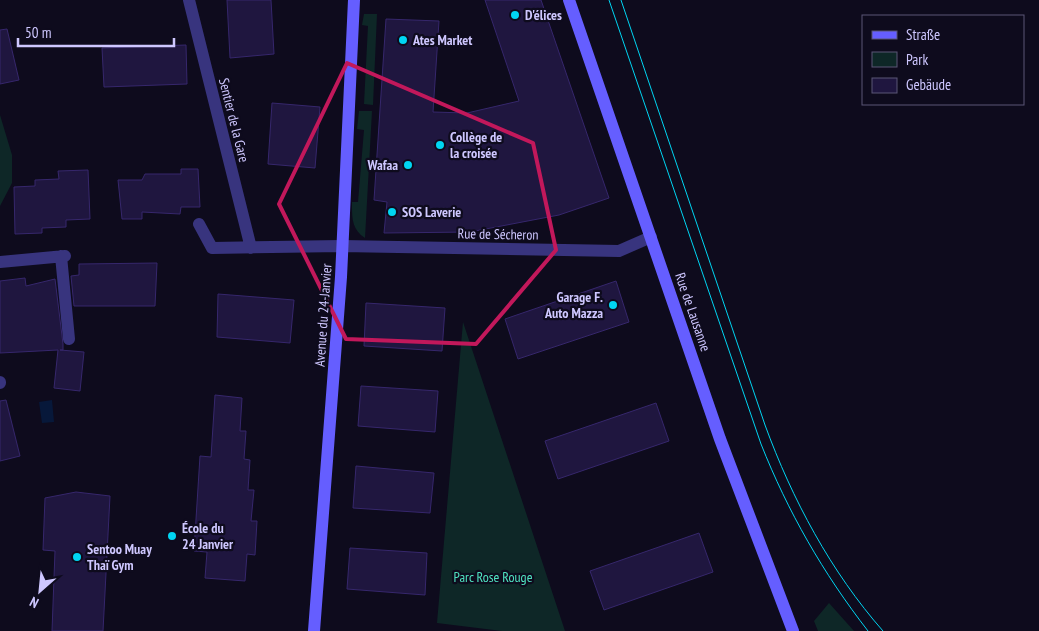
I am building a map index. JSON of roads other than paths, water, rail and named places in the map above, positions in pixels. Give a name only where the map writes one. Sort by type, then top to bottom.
[{"type":"main road","name":"Avenue du 24-Janvier","points":[[314,631],[342,246],[353,64],[354,0]]},
{"type":"main road","name":"Rue de Lausanne","points":[[569,0],[720,439],[793,631]]},
{"type":"street","name":"Sentier de la Gare","points":[[189,0],[251,248]]},
{"type":"street","points":[[199,224],[212,248],[342,246]]},
{"type":"street","name":"Rue de Sécheron","points":[[342,246],[620,251],[651,237]]},
{"type":"street","points":[[0,262],[63,256],[69,339]]},
{"type":"water","points":[[52,400],[54,422],[42,423],[39,402]]},
{"type":"tram line","points":[[609,0],[761,444],[783,494],[821,564],[868,631]]},
{"type":"tram line","points":[[621,0],[776,453],[800,507],[830,559],[846,584],[883,631]]},
{"type":"place","name":"D'élices","points":[[515,15]]},
{"type":"place","name":"Ates Market","points":[[403,40]]},
{"type":"place","name":"Collège de la croisée","points":[[440,145]]},
{"type":"place","name":"Wafaa","points":[[408,165]]},
{"type":"place","name":"SOS Laverie","points":[[392,212]]},
{"type":"place","name":"Garage F. Auto Mazza","points":[[613,305]]},
{"type":"place","name":"École du 24 Janvier","points":[[172,536]]},
{"type":"place","name":"Sentoo Muay Thaï Gym","points":[[77,557]]},
{"type":"park label","name":"Parc Rose Rouge","points":[[493,577]]}]
